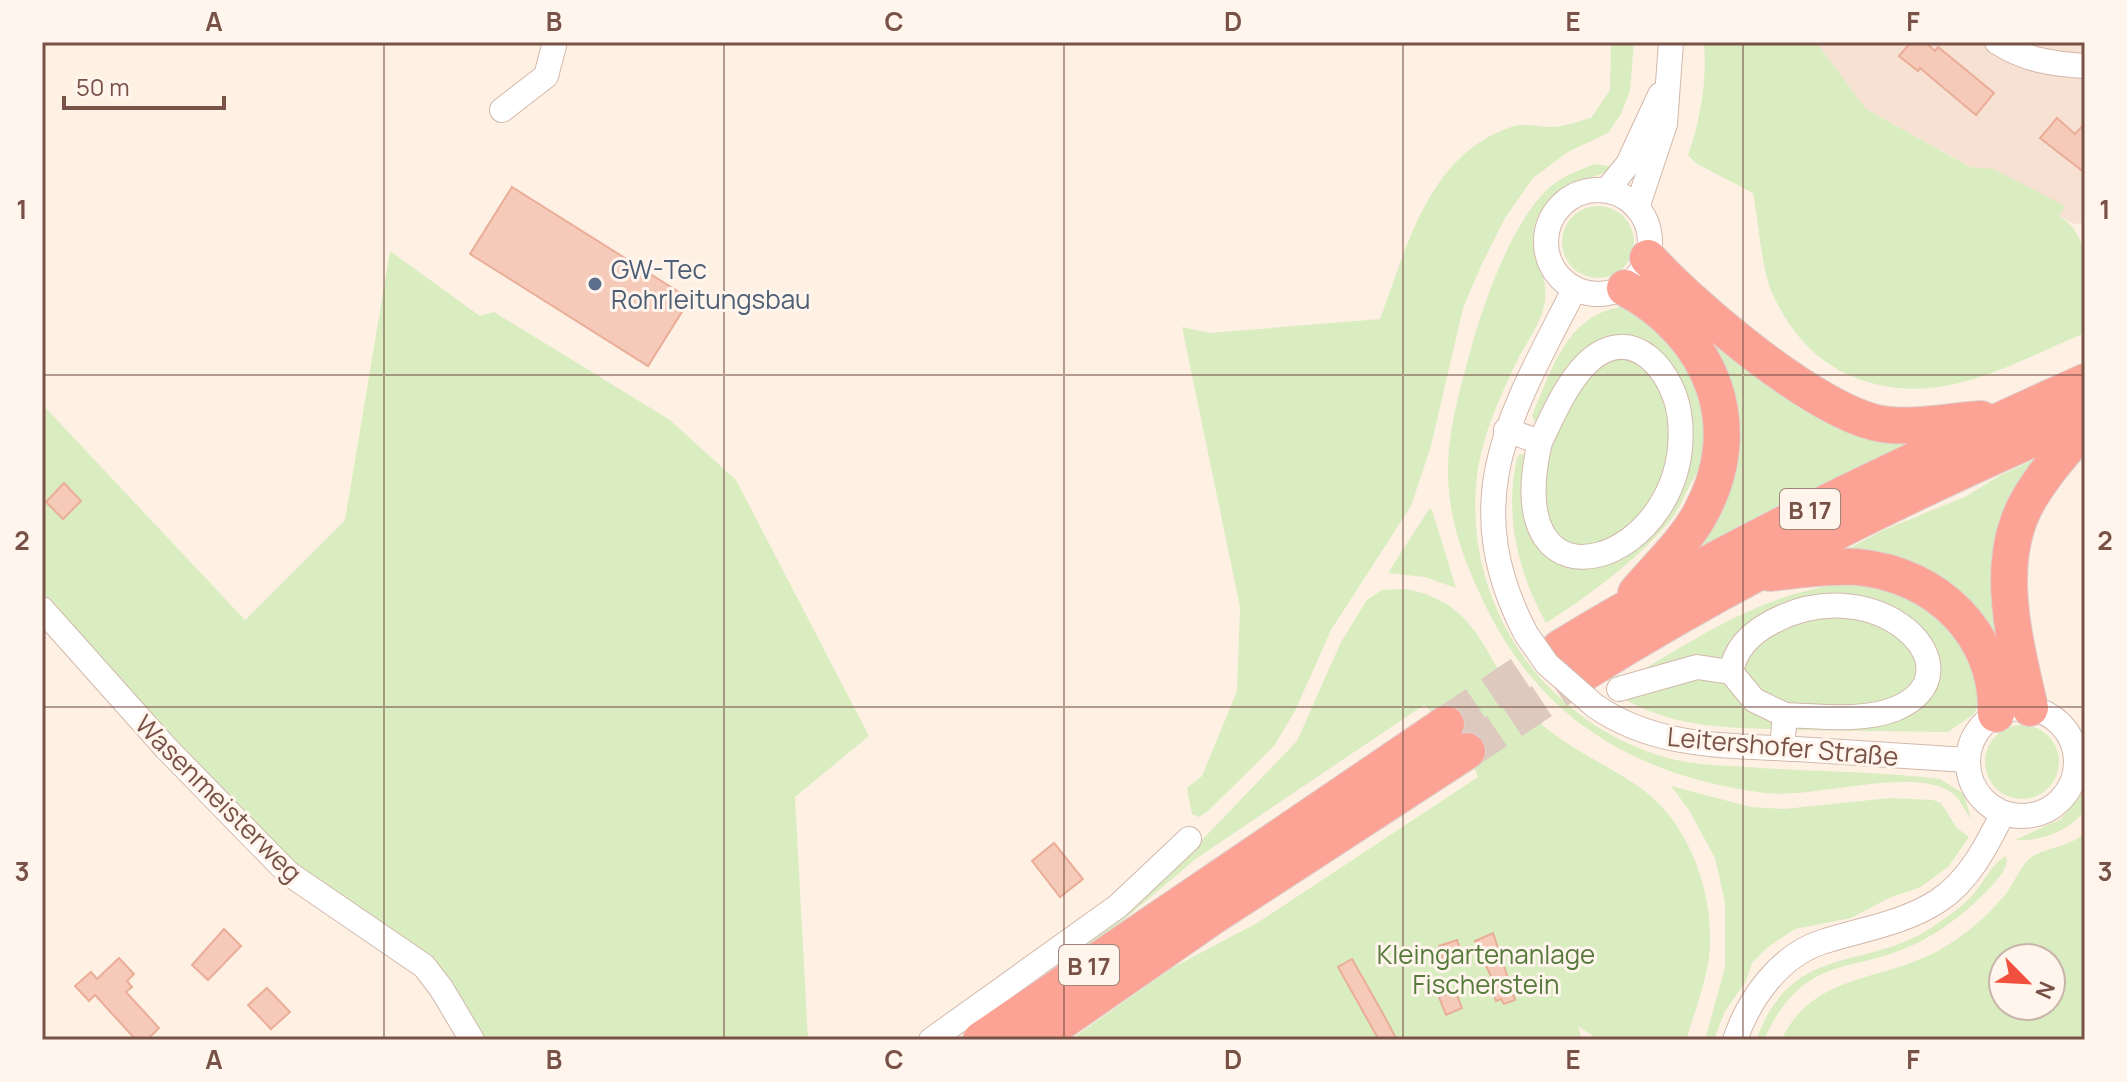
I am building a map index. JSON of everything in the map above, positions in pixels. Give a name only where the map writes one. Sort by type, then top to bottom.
[{"type":"highway","points":[[1648,258],[1701,308],[1814,396],[1844,413],[1899,425],[2006,417]]},
{"type":"highway","points":[[1620,612],[1698,517],[1716,472],[1721,427],[1713,384],[1693,344],[1665,313],[1625,288]]},
{"type":"highway","name":"B 17","points":[[1580,676],[1620,612],[1734,547],[1860,484],[2085,382]]},
{"type":"highway","name":"B 17","points":[[1580,676],[1749,575],[1874,511],[2085,416]]},
{"type":"highway","points":[[2013,711],[2010,559],[2016,529],[2027,502],[2046,473],[2085,426]]},
{"type":"highway","points":[[1749,575],[1833,566],[1860,567],[1894,575],[1924,587],[1960,617],[1986,652],[2013,711]]},
{"type":"highway","name":"B 17","points":[[981,1040],[1456,737],[1215,915],[1035,1040]]},
{"type":"street","points":[[502,110],[546,76],[555,42]]},
{"type":"street","points":[[1637,208],[1665,124],[1671,42]]},
{"type":"street","points":[[1997,42],[2016,54],[2058,64],[2085,66]]},
{"type":"street","points":[[1607,190],[1628,164],[1671,71]]},
{"type":"street","points":[[1607,190],[1620,194],[1637,208],[1650,234],[1648,258],[1636,278],[1625,288],[1594,295],[1574,290],[1552,268],[1546,250],[1547,227],[1567,199],[1579,193],[1607,190]]},
{"type":"street","name":"Leitershofer Straße","points":[[1574,290],[1506,430],[1493,483],[1494,540],[1503,585],[1526,634],[1547,664],[1580,676],[1616,721],[1656,736],[1704,745],[1967,760]]},
{"type":"street","points":[[1617,347],[1647,355],[1670,382],[1681,436],[1674,476],[1655,513],[1640,532],[1614,551],[1577,558],[1554,548],[1545,539],[1533,495],[1540,442],[1574,378],[1603,351],[1617,347]]},
{"type":"street","points":[[1506,430],[1540,442]]},
{"type":"street","points":[[1619,689],[1697,667],[1731,672],[1754,700],[1785,715],[1870,715],[1907,703],[1918,691],[1926,673],[1916,636],[1905,625],[1878,611],[1842,604],[1821,606],[1781,617],[1763,627],[1741,647],[1731,672]]},
{"type":"street","name":"Wasenmeisterweg","points":[[42,609],[166,748],[288,873],[424,966],[472,1040]]},
{"type":"street","points":[[2013,711],[2054,718],[2078,738],[2076,764],[2062,798],[2041,813],[2028,816],[2003,813],[1991,807],[1976,791],[1967,760],[1978,730],[2013,711]]},
{"type":"street","points":[[1782,748],[1785,715]]},
{"type":"street","points":[[1735,1040],[1748,1007],[1768,981],[1789,962],[1819,943],[1886,926],[1940,900],[1978,859],[2003,813]]},
{"type":"street","points":[[931,1040],[1118,906],[1189,839]]},
{"type":"shaded area","points":[[1813,42],[2085,42],[2085,223],[2074,224],[1866,109]]},
{"type":"green space","points":[[1611,42],[1634,42],[1630,91],[1621,114],[1608,133],[1568,152],[1533,178],[1505,218],[1463,308],[1431,446],[1411,506],[1331,630],[1295,711],[1274,746],[1208,811],[1199,817],[1192,814],[1187,788],[1202,776],[1237,691],[1240,607],[1182,327],[1210,333],[1380,319],[1411,234],[1440,181],[1459,159],[1483,140],[1511,127],[1554,127],[1591,118],[1610,90]]},
{"type":"green space","points":[[1704,42],[1816,42],[1866,109],[1970,167],[1993,169],[2065,206],[2059,216],[2071,226],[2084,252],[2087,284],[2085,333],[1997,371],[1939,387],[1909,389],[1878,385],[1847,374],[1823,360],[1794,331],[1773,295],[1763,259],[1753,193],[1697,164],[1688,155],[1702,99]]},
{"type":"green space","points":[[1594,164],[1614,167],[1562,190],[1542,210],[1535,223],[1533,236],[1545,287],[1545,301],[1496,407],[1478,470],[1477,531],[1484,574],[1499,615],[1520,652],[1548,686],[1580,714],[1617,738],[1658,755],[1713,765],[1940,779],[1964,794],[1971,819],[1953,794],[1932,784],[1886,783],[1784,794],[1716,784],[1671,771],[1630,754],[1592,732],[1558,705],[1528,673],[1502,636],[1472,577],[1453,518],[1448,471],[1453,421],[1479,322],[1514,237],[1525,217],[1551,186]]},
{"type":"green space","points":[[1605,206],[1624,216],[1632,228],[1632,256],[1624,268],[1612,276],[1591,278],[1572,268],[1564,256],[1562,235],[1572,216],[1584,208]]},
{"type":"green space","points":[[390,251],[480,316],[494,312],[670,420],[736,480],[869,736],[795,797],[808,1040],[482,1040],[469,1017],[279,849],[82,640],[42,592],[42,404],[245,620],[345,520]]},
{"type":"green space","points":[[1652,282],[1917,441],[1805,496],[1802,493],[1690,552],[1729,459]]},
{"type":"green space","points":[[1622,307],[1661,323],[1706,399],[1704,465],[1674,515],[1656,537],[1611,577],[1546,623],[1528,584],[1516,543],[1512,501],[1517,458],[1520,454],[1529,455],[1541,543],[1635,545],[1689,414],[1614,340],[1541,422],[1535,422],[1532,416],[1546,381],[1574,333],[1603,312]]},
{"type":"green space","points":[[1608,358],[1637,359],[1665,389],[1671,450],[1655,498],[1617,539],[1577,550],[1552,529],[1545,497],[1550,444],[1586,377]]},
{"type":"green space","points":[[2040,457],[1996,647],[1840,553],[1884,530],[1967,496],[1999,476]]},
{"type":"green space","points":[[1429,509],[1432,510],[1456,588],[1425,577],[1388,573]]},
{"type":"green space","points":[[1836,580],[1896,593],[1928,610],[1955,633],[1975,666],[1980,701],[1974,714],[1948,732],[1791,730],[1791,725],[1924,693],[1911,621],[1884,604],[1834,598],[1726,663],[1624,681],[1725,622],[1778,599],[1835,585]]},
{"type":"green space","name":"Kleingartenanlage Fischerstein","points":[[1407,589],[1433,597],[1453,608],[1480,638],[1531,714],[1570,745],[1642,789],[1660,804],[1675,823],[1698,867],[1709,916],[1708,964],[1686,1040],[1599,1040],[1578,1026],[1582,1040],[1070,1040],[1172,968],[1257,923],[1478,777],[1456,738],[1424,705],[1197,858],[1103,937],[972,1027],[967,1026],[1144,895],[1202,840],[1297,741],[1341,642],[1367,600],[1382,590]]},
{"type":"green space","points":[[1855,612],[1913,645],[1917,676],[1908,690],[1887,701],[1828,709],[1798,706],[1770,696],[1751,681],[1743,659],[1782,626]]},
{"type":"green space","points":[[1677,678],[1723,681],[1775,723],[1771,729],[1694,723],[1657,714],[1622,698]]},
{"type":"green space","points":[[2022,725],[2036,728],[2048,736],[2056,748],[2059,762],[2056,776],[2048,788],[2036,796],[2022,799],[2008,796],[1996,788],[1988,776],[1985,762],[1988,748],[1996,736],[2008,728]]},
{"type":"green space","points":[[1671,786],[1751,807],[1784,809],[1890,798],[1933,800],[1941,803],[1957,828],[1969,837],[1949,866],[1921,887],[1889,898],[1851,918],[1795,929],[1768,947],[1752,963],[1746,981],[1724,1013],[1714,1040],[1705,1040],[1725,967],[1725,902],[1715,858],[1689,810]]},
{"type":"green space","points":[[2085,790],[2085,810],[2071,824],[2044,837],[2015,840],[2061,819]]},
{"type":"green space","points":[[2085,833],[2085,1040],[1781,1040],[1795,1018],[1812,1001],[1831,990],[1919,960],[1959,938],[1999,902],[2030,858]]},
{"type":"green space","points":[[2006,856],[2006,865],[1998,879],[1952,922],[1899,951],[1817,977],[1787,1001],[1764,1040],[1756,1040],[1771,1009],[1789,987],[1832,963],[1880,950],[1931,928],[1970,898]]},
{"type":"building","points":[[1911,42],[1925,42],[1935,51],[1938,47],[1994,93],[1976,115],[1920,68],[1918,71],[1899,56]]},
{"type":"building","points":[[2057,118],[2075,134],[2085,123],[2085,173],[2040,138]]},
{"type":"building","points":[[512,187],[690,299],[648,366],[470,254]]},
{"type":"building","points":[[64,483],[81,501],[63,519],[46,502]]},
{"type":"building","points":[[1054,843],[1083,879],[1060,897],[1032,861]]},
{"type":"building","points":[[224,929],[241,946],[208,980],[192,965]]},
{"type":"building","points":[[1493,933],[1515,1000],[1504,1004],[1501,999],[1496,1001],[1490,984],[1494,983],[1475,941]]},
{"type":"building","points":[[1457,940],[1463,957],[1444,964],[1439,946]]},
{"type":"building","points":[[119,958],[134,974],[127,981],[132,987],[126,992],[159,1028],[147,1040],[136,1040],[95,995],[89,1001],[75,986],[91,972],[97,979]]},
{"type":"building","points":[[1352,959],[1397,1040],[1379,1040],[1338,967]]},
{"type":"building","points":[[267,988],[290,1012],[271,1029],[248,1005]]},
{"type":"building","points":[[1455,990],[1462,1008],[1446,1015],[1439,997]]},
{"type":"tunnel","points":[[1446,724],[1560,648]]},
{"type":"tunnel","points":[[1467,751],[1584,673]]},
{"type":"place","name":"GW-Tec Rohrleitungsbau","points":[[595,284]]}]
